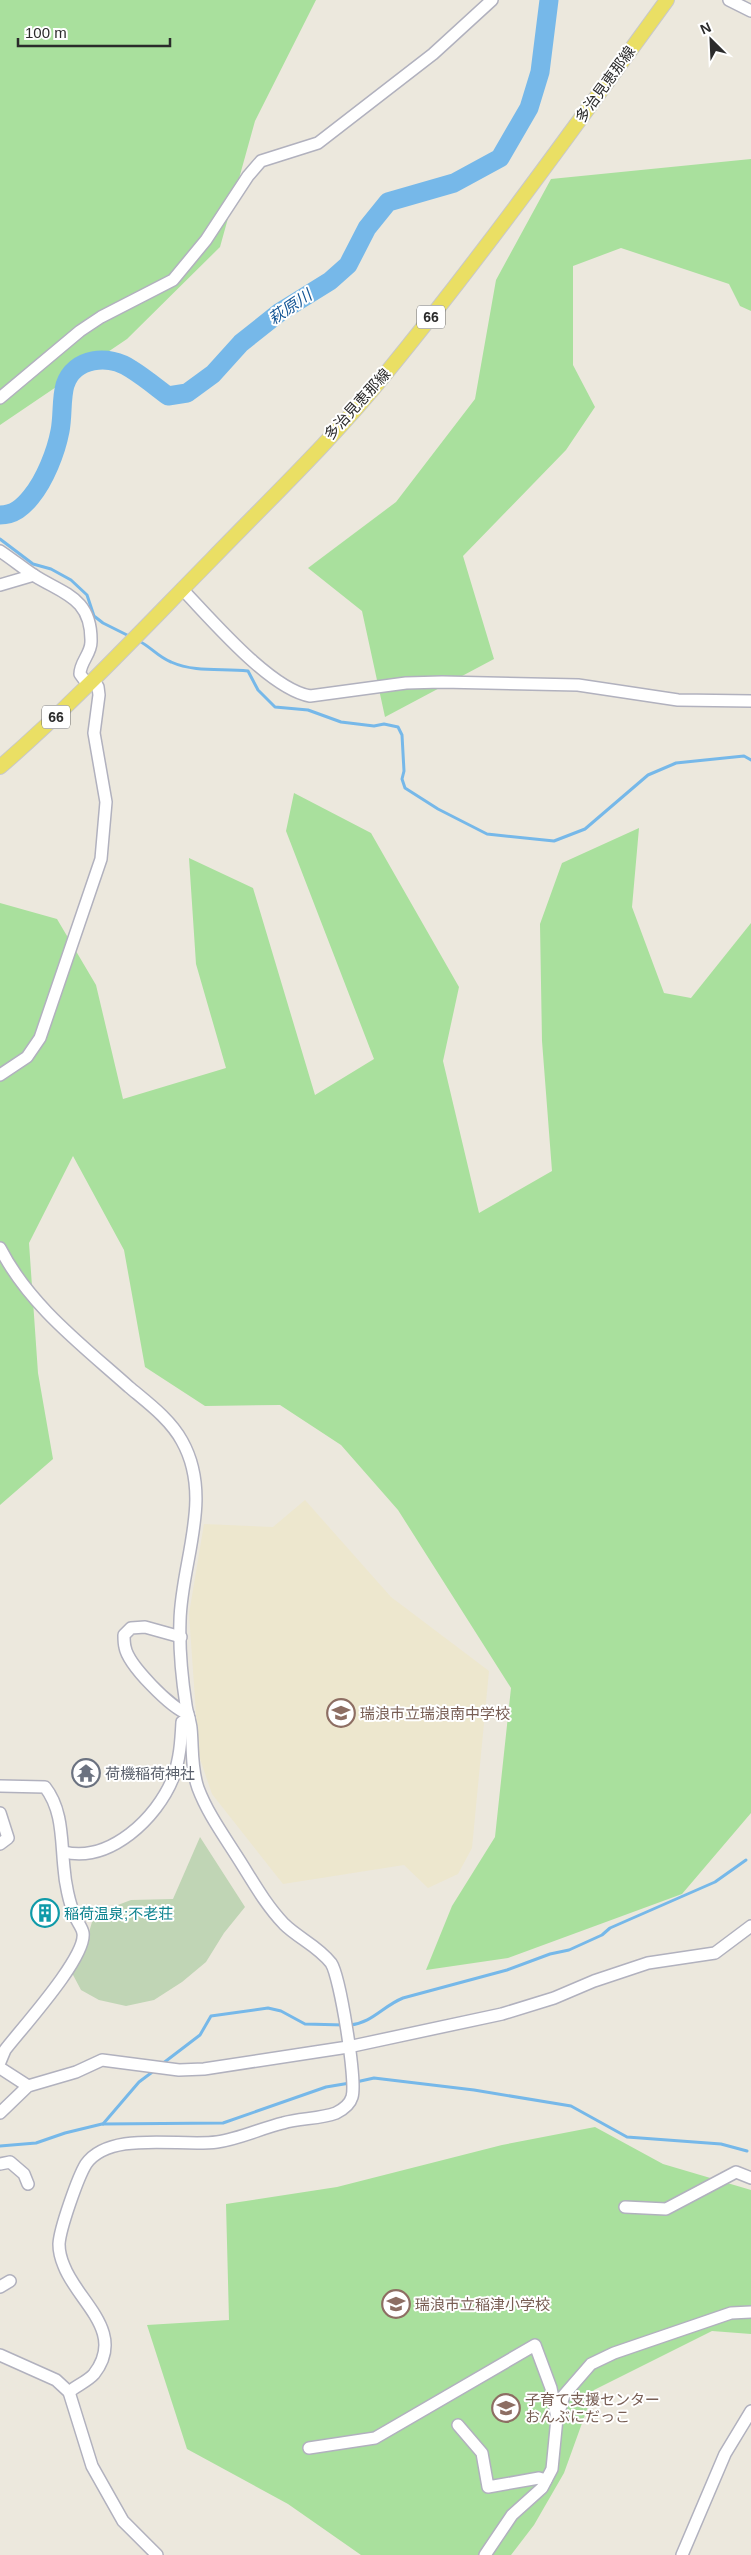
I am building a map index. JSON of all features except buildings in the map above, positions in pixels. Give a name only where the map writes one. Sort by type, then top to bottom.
[{"type":"main road","name":"多治見恵那線","points":[[0,767],[43,730],[109,665],[385,374],[504,221],[667,0]]},
{"type":"street","points":[[0,398],[80,331],[101,317],[172,280],[206,240],[248,176],[260,162],[318,143],[433,54],[492,0]]},
{"type":"street","points":[[729,0],[751,11]]},
{"type":"street","points":[[0,551],[34,575],[72,595],[86,615],[92,643],[80,667],[80,674],[98,687],[100,696],[94,733],[106,802],[101,859],[40,1038],[27,1057],[0,1075]]},
{"type":"street","points":[[0,585],[34,575]]},
{"type":"street","points":[[182,589],[270,677],[300,694],[310,696],[406,684],[442,682],[578,685],[678,700],[751,701]]},
{"type":"street","points":[[0,1248],[9,1265],[28,1292],[54,1320],[164,1418],[182,1440],[193,1465],[196,1484],[196,1512],[181,1601],[181,1637],[193,1769],[199,1790],[211,1816],[273,1912],[288,1928],[317,1949],[331,1963],[339,1980],[352,2071],[352,2096],[345,2108],[334,2114],[287,2122],[219,2142],[118,2144],[100,2151],[85,2165],[61,2230],[59,2248],[64,2269],[98,2319],[106,2340],[101,2360],[93,2375],[69,2392]]},
{"type":"street","points":[[181,1637],[145,1627],[131,1628],[124,1635],[125,1648],[132,1662],[179,1711],[189,1716]]},
{"type":"street","points":[[64,1852],[88,1854],[118,1842],[141,1824],[155,1808],[173,1779],[181,1753],[182,1722],[189,1716]]},
{"type":"street","points":[[0,1786],[45,1787],[53,1797],[74,1915],[83,1931],[77,1955],[66,1973],[5,2050],[0,2062]]},
{"type":"street","points":[[0,1813],[8,1838],[0,1844]]},
{"type":"street","points":[[0,2113],[28,2086],[76,2072],[102,2060],[167,2068],[204,2069],[348,2047],[502,2014],[554,1998],[594,1981],[648,1963],[714,1953],[751,1926]]},
{"type":"street","points":[[0,2068],[28,2086]]},
{"type":"street","points":[[0,2164],[10,2162],[24,2174],[28,2184]]},
{"type":"street","points":[[625,2207],[666,2208],[736,2172],[751,2178]]},
{"type":"street","points":[[485,2555],[512,2515],[542,2488],[552,2469],[558,2418],[564,2395],[590,2364],[614,2353],[731,2313],[751,2312]]},
{"type":"street","points":[[309,2448],[375,2438],[534,2345],[552,2388],[558,2418]]},
{"type":"street","points":[[0,2355],[56,2380],[69,2392],[92,2466],[123,2521],[157,2555]]},
{"type":"street","points":[[682,2555],[725,2454],[751,2411]]},
{"type":"street","points":[[458,2425],[482,2453],[488,2486],[539,2478],[546,2480]]},
{"type":"shaded area","name":"瑞浪市立瑞浪南中学校","points":[[305,1500],[391,1597],[489,1671],[472,1848],[458,1874],[428,1888],[404,1865],[283,1884],[212,1794],[199,1756],[189,1614],[204,1524],[273,1527]]},
{"type":"green space","points":[[0,0],[316,0],[255,121],[220,247],[127,339],[0,425]]},
{"type":"green space","points":[[751,159],[751,311],[740,306],[729,284],[621,248],[573,266],[573,365],[595,407],[566,450],[463,556],[494,659],[385,717],[362,611],[308,568],[396,502],[475,399],[496,280],[551,179]]},
{"type":"green space","points":[[294,793],[371,833],[459,987],[443,1061],[479,1213],[552,1171],[542,1041],[540,924],[562,863],[639,828],[632,907],[664,993],[691,998],[751,923],[751,1813],[682,1894],[508,1958],[426,1970],[452,1906],[495,1837],[511,1688],[398,1510],[341,1445],[280,1405],[205,1406],[145,1367],[124,1250],[73,1156],[29,1243],[38,1373],[53,1459],[0,1505],[0,903],[57,919],[96,985],[123,1099],[226,1068],[196,964],[189,858],[253,888],[315,1095],[374,1059],[286,831]]},
{"type":"green space","points":[[200,1837],[245,1907],[224,1933],[206,1962],[182,1982],[154,2000],[126,2006],[99,2000],[81,1990],[72,1973],[82,1956],[92,1922],[102,1911],[131,1900],[173,1899]]},
{"type":"green space","points":[[595,2127],[663,2164],[751,2190],[751,2334],[712,2331],[594,2390],[564,2473],[534,2525],[511,2555],[361,2555],[288,2504],[187,2449],[147,2325],[229,2320],[226,2204],[337,2187],[502,2145]]},
{"type":"waterway","name":"萩原川","points":[[0,515],[10,514],[28,501],[45,474],[53,457],[60,431],[65,385],[76,369],[93,361],[113,361],[131,369],[168,396],[187,393],[213,374],[241,343],[280,312],[330,281],[348,265],[367,228],[388,202],[454,183],[500,158],[529,108],[540,72],[549,0]]},
{"type":"waterway","points":[[0,539],[33,564],[51,569],[71,580],[87,595],[94,616],[103,623],[131,637]]},
{"type":"waterway","points":[[139,641],[171,662],[190,668],[248,671],[258,690],[275,707],[308,710],[341,722],[374,726],[384,724],[398,727],[402,735],[404,771],[402,779],[405,788],[438,809],[487,834],[554,841],[585,829],[648,775],[676,763],[744,756],[751,760]]},
{"type":"waterway","points":[[350,2025],[358,2024],[371,2018],[403,1998],[507,1970],[550,1954],[569,1950],[602,1935],[610,1928],[715,1882],[746,1860]]},
{"type":"waterway","points":[[162,2064],[200,2035],[211,2016],[268,2008],[281,2011],[305,2024],[344,2025]]},
{"type":"waterway","points":[[103,2124],[139,2082],[155,2070]]},
{"type":"waterway","points":[[356,2082],[374,2078],[474,2090],[571,2106],[627,2137],[721,2144],[747,2151]]},
{"type":"waterway","points":[[0,2146],[36,2143],[65,2133],[102,2124],[223,2123],[326,2087],[350,2083]]},
{"type":"place","name":"瑞浪市立瑞浪南中学校","points":[[341,1713]]},
{"type":"place","name":"荷機稲荷神社","points":[[86,1773]]},
{"type":"place","name":"稲荷温泉;不老荘","points":[[45,1913]]},
{"type":"place","name":"瑞浪市立稲津小学校","points":[[396,2304]]},
{"type":"place","name":"子育て支援センター おんぶにだっこ","points":[[506,2408]]}]
